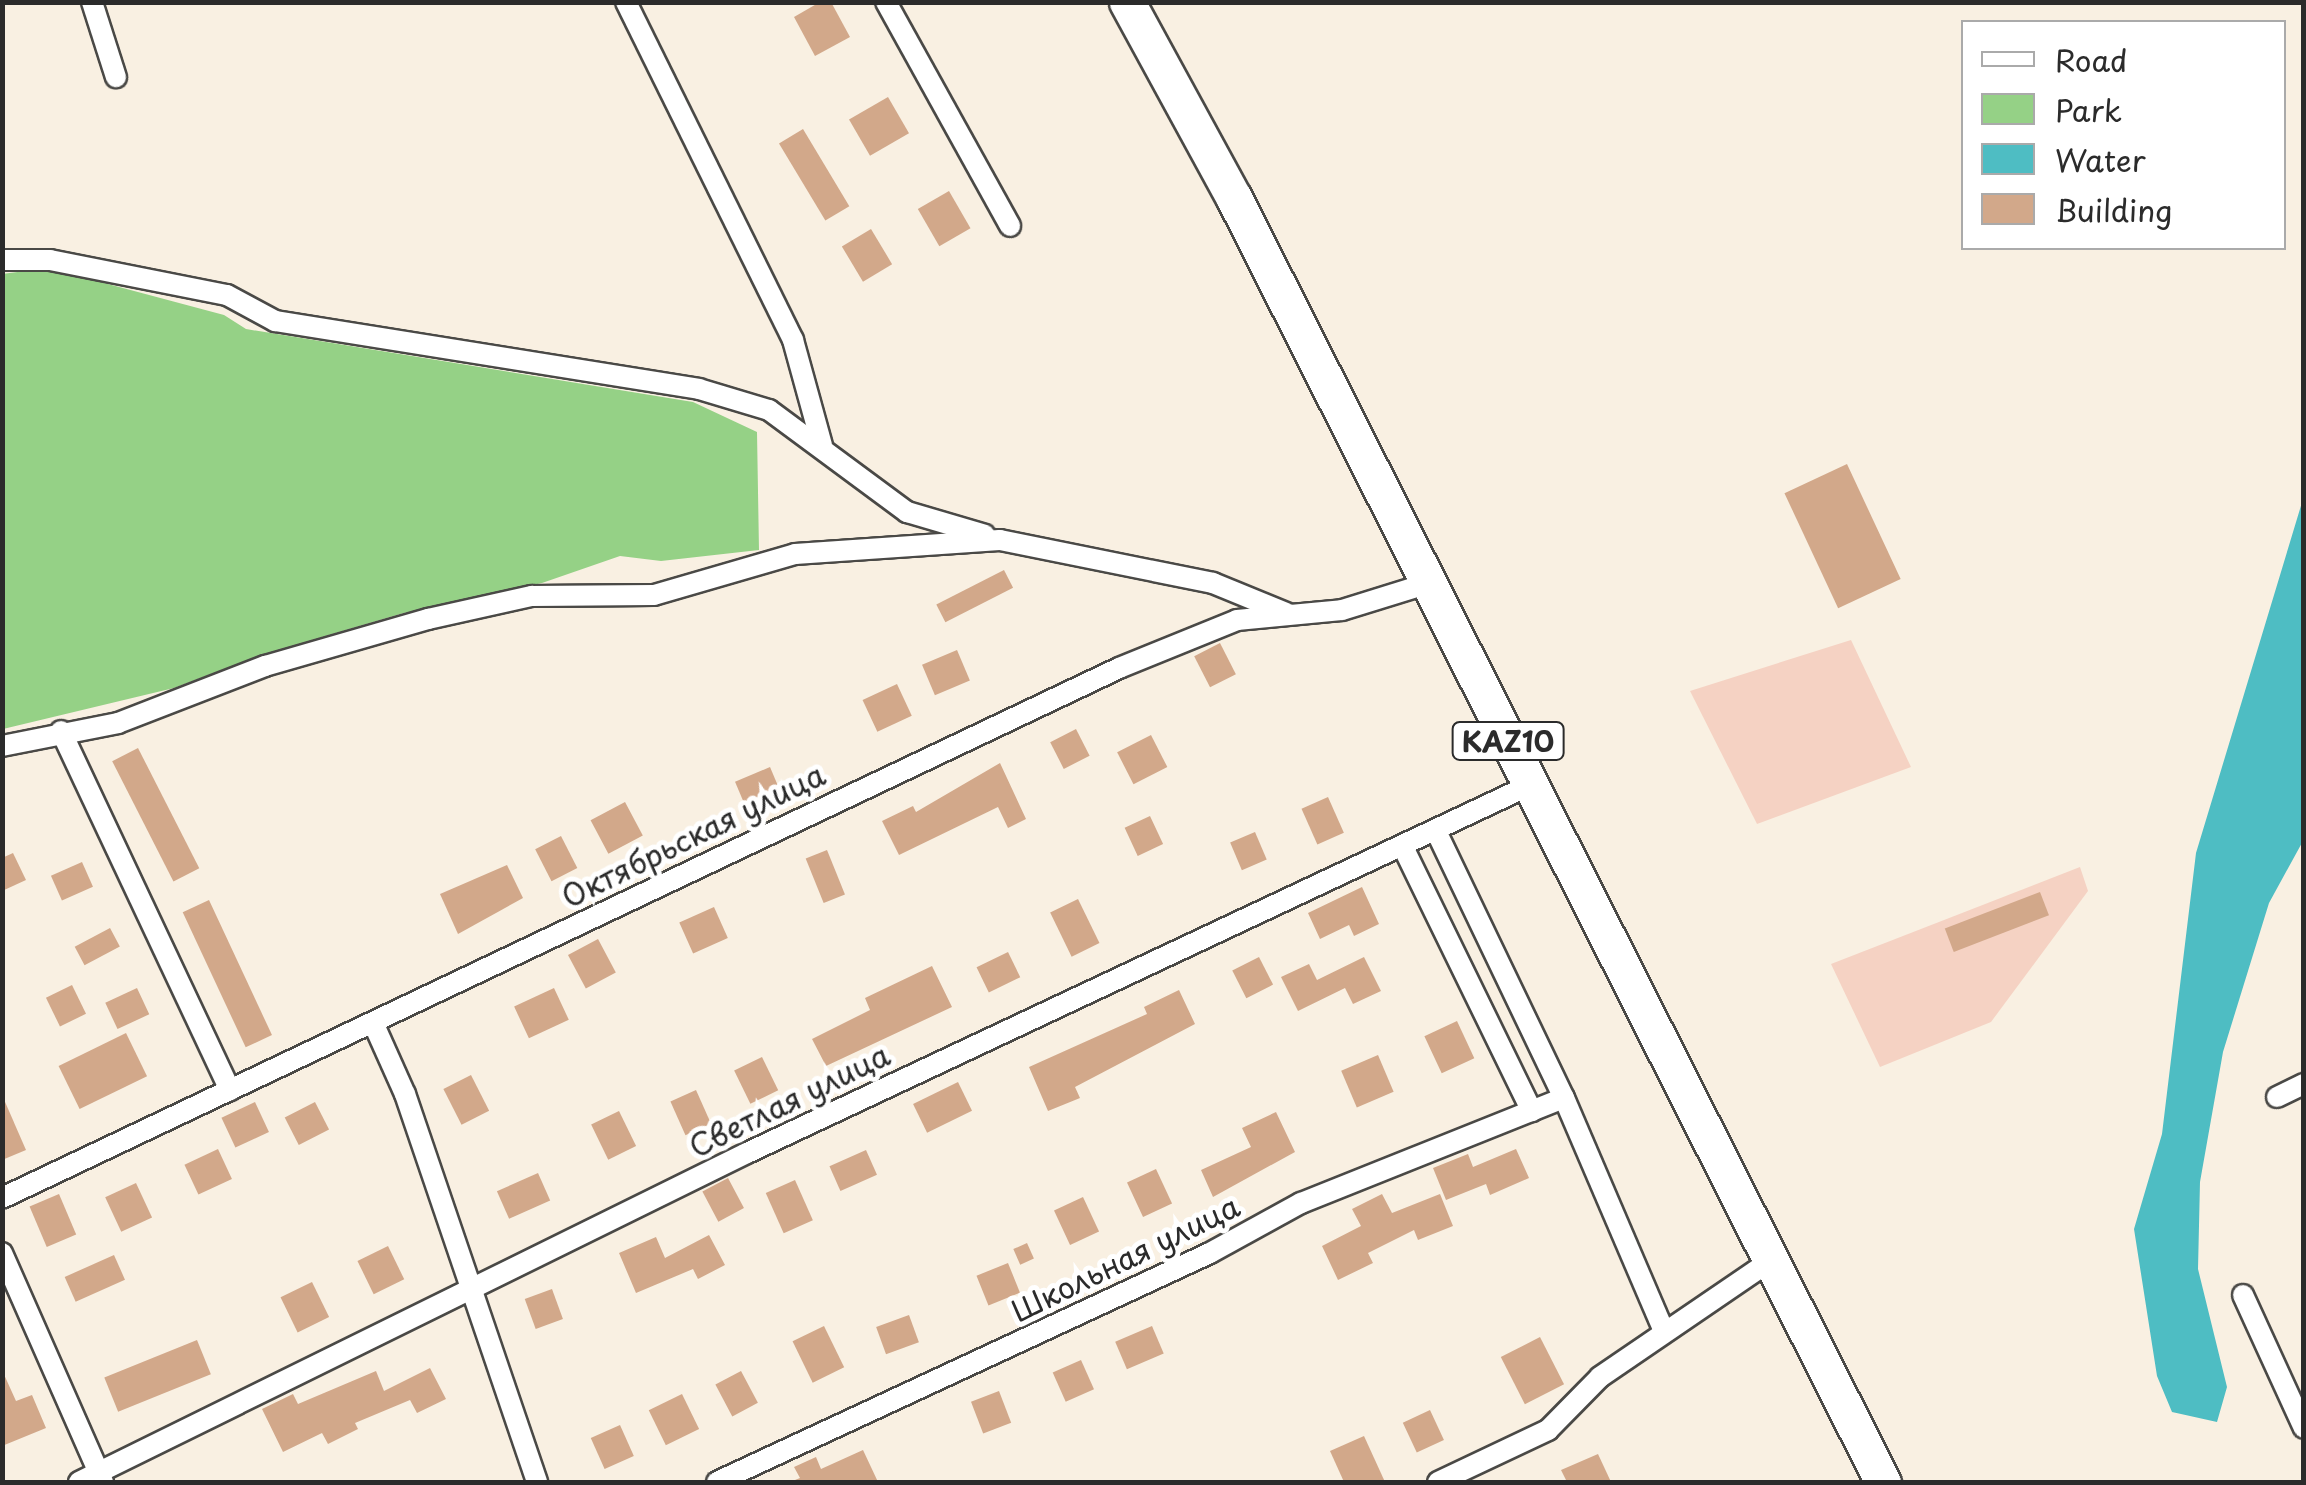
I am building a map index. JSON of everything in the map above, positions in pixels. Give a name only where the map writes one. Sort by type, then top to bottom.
[{"type":"highway","name":"KAZ10","points":[[1127,2],[1429,582],[1883,1482]]},
{"type":"street","points":[[92,2],[116,77]]},
{"type":"street","points":[[626,2],[793,340],[822,445]]},
{"type":"street","points":[[886,2],[1010,226]]},
{"type":"street","points":[[2,260],[50,260],[227,295],[274,321],[700,389],[769,410],[822,445],[907,512],[1000,540],[1213,582],[1292,615]]},
{"type":"street","points":[[2,746],[61,731],[118,724],[264,666],[532,596],[654,595],[796,554],[1000,540]]},
{"type":"street","name":"Октябрьская улица","points":[[2,1198],[230,1090],[375,1027],[693,866],[1120,668],[1237,620],[1342,610],[1429,582]]},
{"type":"street","points":[[61,731],[230,1090]]},
{"type":"street","name":"Светлая улица","points":[[79,1482],[101,1478],[474,1288],[1210,932],[1404,847],[1530,784]]},
{"type":"street","points":[[1436,831],[1564,1098],[1664,1329]]},
{"type":"street","points":[[1404,847],[1532,1111]]},
{"type":"street","points":[[375,1027],[474,1288],[537,1482]]},
{"type":"street","points":[[2277,1098],[2304,1084]]},
{"type":"street","name":"Школьная улица","points":[[717,1482],[1210,1253],[1301,1203],[1564,1098]]},
{"type":"street","points":[[2,1253],[101,1478]]},
{"type":"street","points":[[1438,1482],[1548,1430],[1600,1377],[1664,1329],[1770,1261]]},
{"type":"street","points":[[2243,1295],[2304,1428]]},
{"type":"shaded area","points":[[1851,640],[1911,767],[1757,824],[1690,691]]},
{"type":"shaded area","points":[[2080,867],[2088,891],[1991,1022],[1880,1067],[1831,964]]},
{"type":"green space","points":[[48,268],[224,315],[246,329],[693,402],[757,432],[759,550],[661,561],[620,556],[542,583],[404,613],[264,654],[174,688],[3,729],[2,274]]},
{"type":"water","points":[[2303,499],[2303,841],[2269,903],[2223,1052],[2200,1182],[2198,1269],[2227,1387],[2217,1422],[2172,1412],[2157,1376],[2134,1229],[2162,1134],[2196,853]]},
{"type":"building","points":[[820,2],[831,2],[850,37],[815,56],[794,17]]},
{"type":"building","points":[[888,97],[909,133],[870,156],[849,120]]},
{"type":"building","points":[[803,129],[849,206],[825,221],[779,143]]},
{"type":"building","points":[[949,191],[970,228],[939,246],[918,209]]},
{"type":"building","points":[[871,229],[892,264],[863,282],[842,247]]},
{"type":"building","points":[[1847,464],[1901,579],[1838,608],[1784,493]]},
{"type":"building","points":[[1004,570],[1013,588],[945,622],[936,605]]},
{"type":"building","points":[[1220,643],[1236,674],[1210,687],[1194,656]]},
{"type":"building","points":[[957,650],[970,680],[935,695],[922,665]]},
{"type":"building","points":[[897,684],[912,716],[877,732],[863,700]]},
{"type":"building","points":[[1076,729],[1090,756],[1064,769],[1050,742]]},
{"type":"building","points":[[1151,735],[1167,767],[1133,784],[1117,752]]},
{"type":"building","points":[[138,748],[199,868],[173,881],[112,761]]},
{"type":"building","points":[[1000,763],[1026,819],[1008,828],[998,807],[899,855],[882,821],[913,806],[916,812]]},
{"type":"building","points":[[770,767],[779,788],[744,803],[735,782]]},
{"type":"building","points":[[1328,797],[1344,833],[1317,844],[1302,809]]},
{"type":"building","points":[[625,802],[643,836],[608,854],[591,820]]},
{"type":"building","points":[[1150,816],[1163,844],[1138,856],[1125,828]]},
{"type":"building","points":[[1255,832],[1267,860],[1242,870],[1230,843]]},
{"type":"building","points":[[561,836],[577,868],[552,881],[535,849]]},
{"type":"building","points":[[827,850],[845,895],[824,903],[806,859]]},
{"type":"building","points":[[13,853],[26,880],[2,891],[2,858]]},
{"type":"building","points":[[82,862],[93,887],[62,900],[51,876]]},
{"type":"building","points":[[507,865],[523,898],[458,934],[440,894]]},
{"type":"building","points":[[1362,887],[1379,924],[1354,936],[1349,925],[1320,939],[1308,913]]},
{"type":"building","points":[[2040,892],[2049,915],[1954,952],[1945,929]]},
{"type":"building","points":[[1078,899],[1099,943],[1072,957],[1050,913]]},
{"type":"building","points":[[209,900],[272,1035],[246,1047],[183,912]]},
{"type":"building","points":[[714,907],[728,938],[693,954],[679,922]]},
{"type":"building","points":[[110,928],[120,947],[85,965],[75,947]]},
{"type":"building","points":[[598,939],[616,973],[586,989],[568,955]]},
{"type":"building","points":[[1008,952],[1020,977],[989,993],[977,967]]},
{"type":"building","points":[[1259,957],[1273,985],[1246,998],[1232,971]]},
{"type":"building","points":[[1364,957],[1381,991],[1353,1004],[1345,988],[1298,1011],[1281,977],[1309,964],[1317,980]]},
{"type":"building","points":[[932,966],[952,1007],[826,1066],[812,1039],[870,1010],[865,998]]},
{"type":"building","points":[[72,985],[86,1014],[60,1026],[46,998]]},
{"type":"building","points":[[137,988],[149,1014],[118,1029],[105,1003]]},
{"type":"building","points":[[554,988],[569,1020],[529,1038],[514,1007]]},
{"type":"building","points":[[1179,990],[1195,1024],[1075,1087],[1080,1098],[1048,1111],[1029,1067],[1147,1014],[1144,1007]]},
{"type":"building","points":[[1457,1021],[1474,1058],[1442,1073],[1424,1036]]},
{"type":"building","points":[[126,1033],[147,1076],[80,1109],[59,1066]]},
{"type":"building","points":[[1378,1055],[1394,1092],[1357,1107],[1341,1071]]},
{"type":"building","points":[[762,1057],[778,1090],[750,1104],[734,1071]]},
{"type":"building","points":[[471,1075],[489,1111],[462,1125],[443,1089]]},
{"type":"building","points":[[958,1082],[972,1111],[927,1133],[913,1104]]},
{"type":"building","points":[[696,1090],[711,1124],[685,1135],[670,1101]]},
{"type":"building","points":[[2,1095],[26,1150],[2,1160]]},
{"type":"building","points":[[255,1102],[269,1132],[235,1148],[221,1118]]},
{"type":"building","points":[[315,1102],[329,1130],[299,1145],[285,1117]]},
{"type":"building","points":[[619,1111],[636,1146],[608,1160],[591,1125]]},
{"type":"building","points":[[1276,1112],[1295,1152],[1213,1197],[1201,1170],[1251,1147],[1242,1128]]},
{"type":"building","points":[[218,1149],[232,1179],[198,1195],[184,1165]]},
{"type":"building","points":[[1516,1149],[1529,1178],[1490,1195],[1486,1184],[1446,1200],[1433,1168],[1468,1154],[1473,1167]]},
{"type":"building","points":[[866,1150],[877,1175],[840,1191],[829,1166]]},
{"type":"building","points":[[1156,1169],[1172,1203],[1143,1217],[1127,1183]]},
{"type":"building","points":[[538,1173],[550,1200],[509,1219],[497,1191]]},
{"type":"building","points":[[728,1178],[744,1208],[718,1222],[702,1192]]},
{"type":"building","points":[[795,1180],[813,1220],[784,1233],[766,1193]]},
{"type":"building","points":[[136,1183],[152,1217],[121,1232],[105,1197]]},
{"type":"building","points":[[59,1194],[76,1235],[47,1247],[30,1207]]},
{"type":"building","points":[[1382,1194],[1392,1213],[1440,1194],[1453,1226],[1418,1240],[1414,1230],[1368,1253],[1373,1263],[1338,1280],[1322,1246],[1361,1226],[1352,1209]]},
{"type":"building","points":[[1083,1197],[1099,1231],[1070,1245],[1054,1211]]},
{"type":"building","points":[[709,1235],[725,1265],[698,1279],[693,1269],[636,1293],[619,1253],[656,1237],[665,1258]]},
{"type":"building","points":[[1027,1243],[1034,1259],[1020,1265],[1013,1249]]},
{"type":"building","points":[[388,1246],[404,1279],[374,1294],[357,1261]]},
{"type":"building","points":[[114,1255],[125,1280],[76,1302],[65,1277]]},
{"type":"building","points":[[1008,1263],[1020,1293],[988,1305],[976,1276]]},
{"type":"building","points":[[312,1282],[329,1317],[298,1332],[281,1297]]},
{"type":"building","points":[[552,1289],[563,1319],[536,1329],[525,1299]]},
{"type":"building","points":[[909,1315],[919,1342],[886,1354],[876,1327]]},
{"type":"building","points":[[824,1326],[844,1367],[813,1383],[793,1341]]},
{"type":"building","points":[[1152,1326],[1164,1354],[1127,1369],[1115,1342]]},
{"type":"building","points":[[1540,1337],[1564,1384],[1525,1404],[1501,1357]]},
{"type":"building","points":[[197,1340],[211,1374],[118,1412],[104,1377]]},
{"type":"building","points":[[1081,1360],[1094,1389],[1066,1402],[1053,1373]]},
{"type":"building","points":[[430,1368],[446,1399],[417,1413],[410,1400],[355,1423],[358,1429],[328,1444],[322,1433],[283,1452],[262,1409],[293,1394],[298,1404],[376,1371],[384,1391]]},
{"type":"building","points":[[2,1370],[16,1401],[32,1395],[46,1428],[2,1446]]},
{"type":"building","points":[[741,1371],[758,1403],[732,1416],[715,1385]]},
{"type":"building","points":[[999,1391],[1011,1423],[983,1433],[971,1402]]},
{"type":"building","points":[[682,1394],[699,1429],[666,1445],[649,1410]]},
{"type":"building","points":[[1430,1410],[1444,1440],[1417,1453],[1403,1423]]},
{"type":"building","points":[[620,1425],[634,1456],[605,1469],[591,1438]]},
{"type":"building","points":[[1364,1436],[1385,1482],[1344,1482],[1330,1451]]},
{"type":"building","points":[[863,1450],[878,1482],[790,1482],[800,1478],[794,1467],[816,1457],[821,1469]]},
{"type":"building","points":[[1598,1454],[1611,1482],[1567,1482],[1561,1470]]}]
